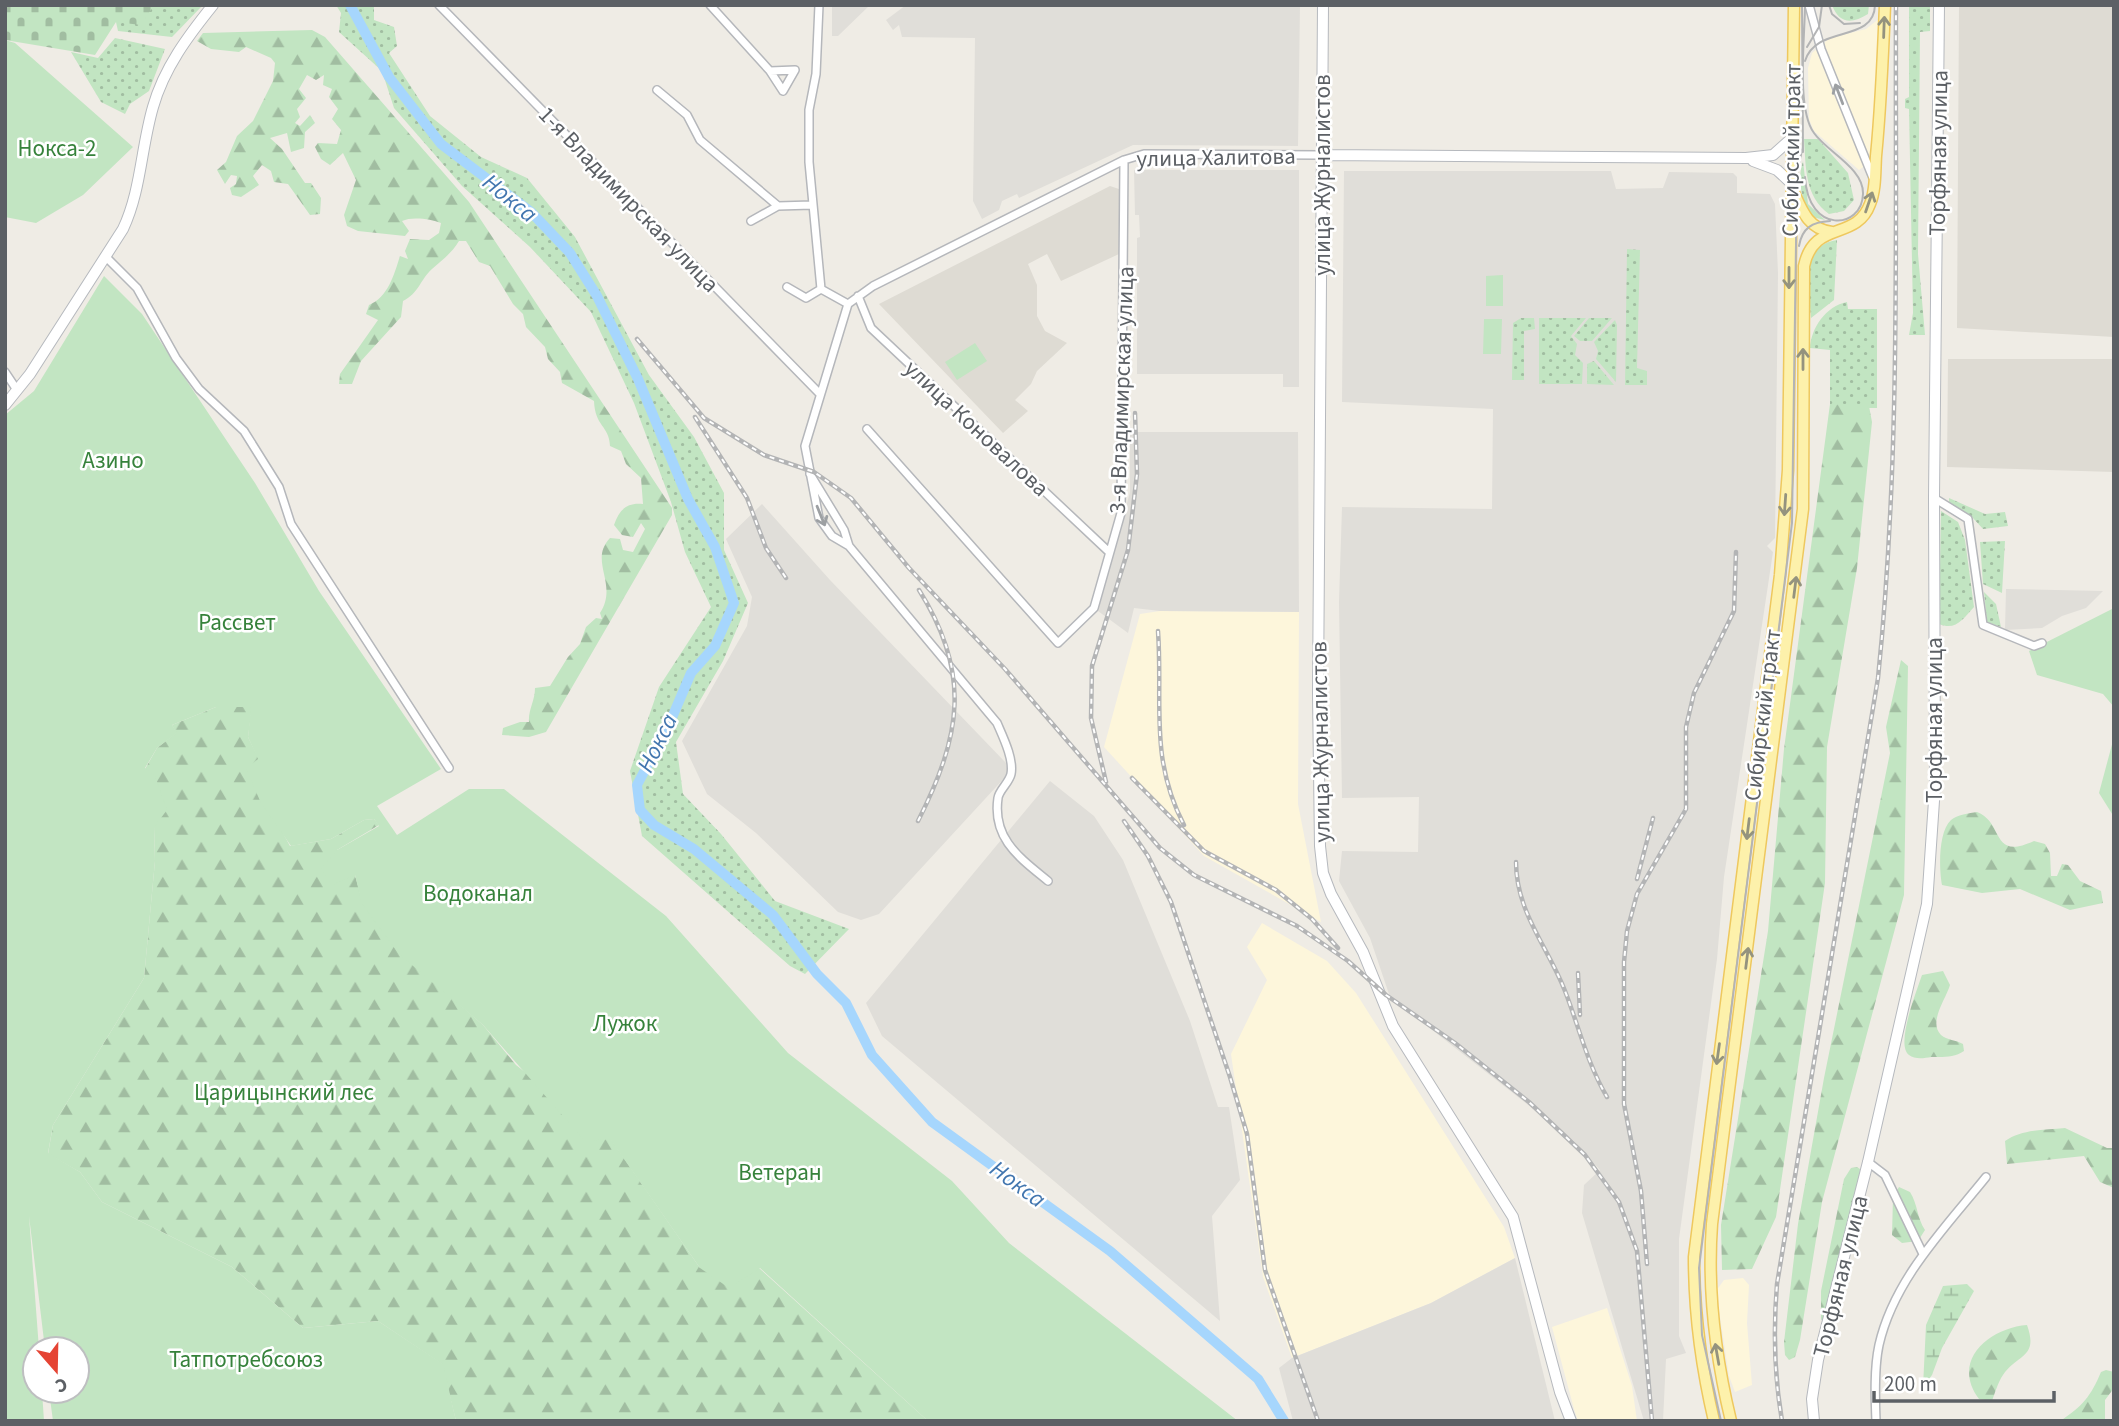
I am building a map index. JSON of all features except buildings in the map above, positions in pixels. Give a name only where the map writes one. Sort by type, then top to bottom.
[{"type":"main road","name":"Сибирский тракт","points":[[1714,1421],[1700,1353],[1694,1302],[1694,1257],[1780,575],[1788,470],[1794,5]]},
{"type":"main road","name":"Сибирский тракт","points":[[1731,1421],[1712,1326],[1709,1271],[1712,1224],[1803,509],[1804,266],[1810,246],[1851,226],[1865,214],[1871,204],[1882,99],[1885,5]]},
{"type":"main road","points":[[1791,184],[1811,224],[1836,232]]},
{"type":"street","points":[[5,405],[105,256],[134,206],[153,104],[180,45],[213,5]]},
{"type":"street","name":"1-я Владимирская улица","points":[[439,5],[819,393]]},
{"type":"street","points":[[710,5],[770,71]]},
{"type":"street","points":[[819,5],[816,74],[809,110],[812,205],[821,289]]},
{"type":"street","name":"улица Журналистов","points":[[1323,5],[1318,694],[1320,846],[1323,873],[1331,894],[1363,952],[1393,1026],[1513,1217],[1560,1392],[1571,1421]]},
{"type":"street","name":"Сибирский тракт","points":[[1808,5],[1821,49],[1874,180]]},
{"type":"street","name":"Торфяная улица","points":[[1814,1421],[1813,1390],[1818,1360],[1868,1163],[1927,904],[1935,786],[1934,498],[1940,5]]},
{"type":"street","points":[[657,90],[687,116],[700,141],[778,206]]},
{"type":"street","points":[[1746,158],[1773,155],[1791,139]]},
{"type":"street","name":"улица Халитова","points":[[848,304],[858,296],[1124,160],[1144,154],[1746,158]]},
{"type":"street","points":[[1746,158],[1771,166],[1791,184]]},
{"type":"street","name":"3-я Владимирская улица","points":[[867,429],[1058,643],[1094,608],[1108,551],[1121,513],[1124,160]]},
{"type":"street","points":[[751,221],[778,206],[812,205]]},
{"type":"street","points":[[105,256],[136,288],[176,358],[199,389],[244,431],[279,487],[291,524],[449,768]]},
{"type":"street","points":[[787,288],[806,298],[821,289]]},
{"type":"street","points":[[821,289],[848,304],[805,446],[819,518],[832,536],[849,546],[997,723],[1007,747],[1011,774],[998,797],[1000,830],[1008,849],[1048,881]]},
{"type":"street","name":"улица Коновалова","points":[[858,296],[871,328],[1108,551]]},
{"type":"street","points":[[5,372],[17,390]]},
{"type":"street","points":[[810,474],[844,530],[849,546]]},
{"type":"street","points":[[1934,498],[1968,519],[1983,625],[2034,646],[2042,643]]},
{"type":"street","points":[[1868,1163],[1885,1175],[1923,1255]]},
{"type":"street","points":[[1876,1421],[1879,1346],[1896,1297],[1923,1255],[1986,1177]]},
{"type":"shaded area","points":[[832,5],[870,5],[838,36],[832,36]]},
{"type":"shaded area","points":[[906,5],[1300,5],[1298,146],[1133,145],[1019,198],[1017,194],[1002,201],[999,210],[982,219],[973,201],[975,38],[902,37],[899,25],[893,30],[886,20]]},
{"type":"shaded area","points":[[1959,5],[2114,7],[2114,337],[1957,328]]},
{"type":"shaded area","points":[[1880,18],[1873,160],[1859,170],[1814,131],[1809,119],[1808,68],[1812,53],[1830,38],[1866,29]]},
{"type":"shaded area","points":[[1134,170],[1299,170],[1299,387],[1283,387],[1283,374],[1137,374],[1137,238],[1140,237],[1139,215],[1135,215]]},
{"type":"shaded area","points":[[1344,171],[1611,171],[1616,189],[1663,188],[1669,172],[1733,173],[1737,177],[1737,193],[1770,194],[1775,204],[1778,273],[1775,538],[1767,546],[1773,552],[1724,877],[1717,959],[1679,1239],[1679,1336],[1686,1353],[1666,1359],[1663,1421],[1644,1421],[1582,1213],[1584,1185],[1600,1170],[1573,1140],[1390,997],[1370,938],[1339,881],[1342,851],[1418,852],[1419,797],[1342,798],[1339,602],[1342,507],[1492,509],[1493,409],[1342,402]]},
{"type":"shaded area","points":[[1110,186],[1119,189],[1119,254],[1061,281],[1047,254],[1028,264],[1037,285],[1037,316],[1045,331],[1067,343],[1037,371],[1031,384],[1015,400],[1028,411],[1003,433],[879,304]]},
{"type":"shaded area","points":[[1948,359],[2114,359],[2114,472],[1947,467]]},
{"type":"shaded area","points":[[1130,432],[1298,432],[1299,612],[1160,611],[1134,608],[1128,633],[1098,611],[1130,492]]},
{"type":"shaded area","points":[[762,504],[830,580],[1006,763],[1008,774],[879,914],[861,920],[838,912],[756,833],[707,794],[682,741],[747,626],[752,597],[726,539]]},
{"type":"shaded area","points":[[2006,589],[2103,591],[2086,608],[2062,616],[2042,628],[2005,630]]},
{"type":"shaded area","points":[[1160,611],[1299,612],[1298,804],[1321,922],[1204,856],[1104,747],[1140,614]]},
{"type":"shaded area","points":[[1050,781],[1094,816],[1123,860],[1190,1021],[1218,1107],[1229,1107],[1240,1180],[1212,1216],[1220,1321],[882,1036],[866,1003]]},
{"type":"shaded area","points":[[1262,923],[1327,961],[1356,993],[1504,1227],[1515,1258],[1431,1303],[1292,1358],[1263,1277],[1231,1054],[1267,980],[1247,947]]},
{"type":"shaded area","points":[[1515,1258],[1555,1421],[1293,1421],[1279,1368],[1292,1358],[1431,1303]]},
{"type":"shaded area","points":[[1743,1278],[1749,1285],[1747,1323],[1752,1385],[1735,1392],[1729,1376],[1716,1291],[1724,1280]]},
{"type":"shaded area","points":[[1607,1308],[1632,1386],[1637,1421],[1578,1421],[1552,1327]]},
{"type":"green space","points":[[5,5],[154,5],[141,25],[116,22],[95,55],[5,40]]},
{"type":"green space","points":[[132,5],[203,5],[172,37],[118,31],[116,22]]},
{"type":"green space","points":[[336,5],[374,5],[374,20],[394,27],[397,46],[389,53],[430,116],[481,157],[527,178],[575,237],[649,375],[694,437],[724,493],[724,550],[748,603],[723,661],[676,742],[683,794],[721,834],[775,901],[849,929],[805,974],[790,966],[642,836],[630,771],[659,687],[711,607],[685,552],[671,502],[634,403],[591,312],[530,247],[462,186],[394,108],[382,71],[339,32],[341,13]]},
{"type":"green space","points":[[1832,5],[1869,5],[1868,14],[1851,21],[1842,19]]},
{"type":"green space","points":[[1909,5],[1930,5],[1930,31],[1920,32],[1918,254],[1925,335],[1909,335],[1913,313],[1909,109],[1905,108],[1905,99],[1909,97]]},
{"type":"green space","points":[[312,30],[325,37],[469,202],[672,508],[672,515],[546,732],[529,737],[502,735],[503,728],[529,722],[535,688],[550,686],[568,657],[580,644],[586,627],[596,618],[602,619],[600,613],[606,592],[602,564],[604,547],[610,538],[620,539],[623,550],[633,552],[645,529],[641,523],[633,537],[622,535],[614,525],[624,508],[632,504],[643,504],[641,478],[626,464],[621,451],[610,446],[597,416],[594,401],[562,383],[560,372],[548,359],[545,347],[526,327],[523,314],[513,304],[490,266],[479,262],[466,241],[459,241],[428,273],[413,294],[403,301],[401,317],[361,361],[352,384],[339,384],[340,374],[378,320],[366,314],[369,305],[386,291],[400,256],[408,259],[405,251],[410,239],[429,240],[439,233],[441,223],[406,219],[402,221],[409,231],[405,236],[358,231],[347,226],[344,215],[356,180],[343,153],[330,165],[321,159],[315,147],[318,143],[337,144],[341,130],[332,119],[338,109],[329,97],[332,89],[323,85],[324,75],[316,80],[307,75],[299,89],[306,98],[297,109],[300,117],[295,123],[300,126],[310,115],[315,123],[305,132],[304,148],[291,152],[287,133],[270,138],[282,149],[305,183],[311,183],[321,198],[320,214],[310,215],[288,184],[274,182],[271,171],[262,165],[253,176],[259,185],[241,197],[232,195],[230,188],[236,184],[237,176],[231,175],[225,184],[217,170],[226,162],[237,136],[253,121],[273,81],[275,63],[271,58],[246,47],[239,52],[211,49],[197,41],[203,33]]},
{"type":"green space","points":[[115,38],[165,49],[149,91],[130,104],[125,114],[101,102],[71,52],[98,58]]},
{"type":"green space","name":"Нокса-2","points":[[5,40],[15,43],[133,147],[83,195],[36,223],[5,217]]},
{"type":"green space","points":[[1804,139],[1818,139],[1848,173],[1854,200],[1844,211],[1829,214],[1815,198],[1806,170]]},
{"type":"green space","points":[[1803,161],[1808,204],[1825,220],[1812,217],[1805,204],[1800,183]]},
{"type":"green space","points":[[1837,240],[1834,300],[1811,318],[1808,282],[1810,260],[1815,251],[1824,244]]},
{"type":"green space","points":[[1627,249],[1640,250],[1637,368],[1647,371],[1647,385],[1625,385]]},
{"type":"green space","points":[[1503,275],[1503,306],[1486,306],[1486,276]]},
{"type":"green space","points":[[104,276],[142,314],[255,483],[319,591],[441,769],[377,806],[397,835],[469,789],[504,789],[666,916],[788,1053],[952,1181],[1009,1243],[1238,1421],[928,1421],[760,1268],[729,1288],[700,1268],[610,1139],[585,1141],[483,1025],[399,954],[362,904],[355,875],[332,885],[321,869],[337,850],[379,826],[374,819],[364,820],[331,839],[291,846],[261,803],[246,769],[258,759],[248,737],[251,707],[216,707],[172,725],[177,733],[157,748],[145,768],[155,776],[167,810],[154,827],[155,861],[144,978],[53,1125],[48,1153],[80,1172],[102,1202],[232,1267],[303,1328],[378,1321],[443,1364],[456,1421],[53,1421],[51,1405],[91,1405],[91,1335],[43,1335],[29,1216],[38,1335],[21,1335],[21,1405],[43,1405],[44,1421],[5,1421],[5,415],[34,391]]},
{"type":"green space","points":[[1847,302],[1848,309],[1877,309],[1877,408],[1830,408],[1830,350],[1810,348],[1813,333],[1821,319],[1832,308]]},
{"type":"green space","points":[[1521,318],[1534,318],[1535,329],[1524,331],[1524,380],[1512,380],[1513,323]]},
{"type":"green space","points":[[1539,318],[1586,318],[1571,336],[1577,344],[1575,355],[1583,363],[1582,384],[1539,384]]},
{"type":"green space","points":[[1589,318],[1612,318],[1592,341],[1580,341],[1574,336]]},
{"type":"green space","points":[[1484,319],[1502,319],[1501,354],[1483,354]]},
{"type":"green space","points":[[1615,320],[1616,382],[1596,359],[1598,351],[1594,342]]},
{"type":"green space","points":[[975,343],[987,361],[957,380],[945,362]]},
{"type":"green space","points":[[1594,361],[1614,385],[1587,384],[1587,364]]},
{"type":"green space","points":[[1830,404],[1869,406],[1872,422],[1857,568],[1827,747],[1825,883],[1776,1217],[1752,1269],[1722,1270],[1721,1225],[1768,931],[1784,749]]},
{"type":"green space","points":[[1949,498],[1985,514],[2005,512],[2008,526],[1983,529],[1972,517],[1949,504]]},
{"type":"green space","points":[[1941,511],[1958,522],[1965,540],[1974,607],[1959,623],[1950,626],[1939,624]]},
{"type":"green space","points":[[2005,541],[2002,593],[1983,584],[1980,542]]},
{"type":"green space","points":[[1984,592],[1996,604],[2001,627],[1987,622]]},
{"type":"green space","points":[[2114,608],[2114,707],[2103,694],[2037,675],[2029,651]]},
{"type":"green space","points":[[1901,660],[1908,666],[1904,895],[1822,1202],[1800,1340],[1795,1357],[1789,1360],[1785,1355],[1784,1342],[1798,1224],[1824,1078],[1890,753],[1886,727]]},
{"type":"green space","name":"Царицынский лес","points":[[216,707],[252,707],[248,737],[259,759],[278,824],[290,846],[331,839],[364,820],[374,819],[379,825],[337,850],[355,875],[363,904],[450,996],[483,1025],[516,1065],[610,1138],[700,1268],[759,1268],[928,1421],[456,1421],[442,1364],[378,1321],[303,1328],[232,1267],[102,1202],[80,1172],[48,1154],[53,1125],[144,978],[155,861],[154,827],[145,769],[157,748],[176,733],[172,725]]},
{"type":"green space","points":[[2114,737],[2114,817],[2099,793]]},
{"type":"green space","points":[[1977,812],[1992,824],[2004,844],[2020,846],[2034,841],[2045,844],[2050,853],[2051,876],[2057,876],[2062,864],[2068,865],[2080,881],[2101,891],[2103,903],[2070,910],[2020,889],[1982,893],[1942,885],[1940,851],[1947,826],[1956,817]]},
{"type":"green space","points":[[1943,971],[1950,985],[1939,1010],[1937,1030],[1943,1037],[1963,1044],[1964,1051],[1948,1057],[1914,1058],[1905,1049],[1904,1040],[1916,992],[1922,975]]},
{"type":"green space","points":[[2065,1128],[2107,1148],[2114,1148],[2114,1188],[2100,1182],[2084,1156],[2007,1164],[2005,1141],[2026,1132]]},
{"type":"green space","points":[[1851,1168],[1860,1169],[1859,1178],[1824,1319],[1821,1320],[1821,1291],[1844,1179]]},
{"type":"green space","points":[[1899,1187],[1910,1192],[1925,1230],[1918,1241],[1902,1243],[1892,1235],[1893,1197]]},
{"type":"green space","points":[[1967,1284],[1974,1291],[1942,1348],[1932,1375],[1923,1387],[1926,1325],[1943,1286]]},
{"type":"green space","points":[[2027,1325],[2030,1336],[2028,1350],[2003,1375],[1992,1401],[1979,1399],[1971,1385],[1969,1371],[1978,1348],[2000,1332]]},
{"type":"green space","points":[[2101,1372],[2114,1372],[2114,1388],[2105,1400],[2105,1421],[2060,1421],[2085,1400]]},
{"type":"waterway","name":"Нокса","points":[[350,5],[389,77],[441,144],[531,212],[570,253],[597,296],[638,379],[688,499],[715,547],[734,603],[715,646],[691,673],[668,727],[637,785],[640,810],[654,825],[694,849],[773,915],[817,974],[846,1003],[872,1055],[932,1122],[1110,1251],[1258,1379],[1284,1421]]},
{"type":"tram line","points":[[1802,5],[1803,152]]},
{"type":"tram line","points":[[1805,5],[1803,90],[1808,122],[1820,140],[1858,176],[1863,194],[1860,206],[1854,215],[1845,219],[1824,217],[1815,209],[1808,196],[1805,177]]},
{"type":"tram line","points":[[1807,47],[1819,27],[1822,5]]},
{"type":"tram line","points":[[1829,5],[1832,14],[1844,24],[1860,23]]},
{"type":"tram line","points":[[1805,61],[1811,50],[1820,42],[1865,25],[1872,17],[1875,5]]},
{"type":"tram line","points":[[1721,1421],[1702,1335],[1699,1268],[1792,523],[1797,174],[1803,145]]},
{"type":"tram line","points":[[1799,246],[1805,230],[1818,223],[1830,221]]},
{"type":"railway","points":[[1782,1421],[1775,1353],[1777,1284],[1878,678],[1885,594],[1894,426],[1896,5]]},
{"type":"railway","points":[[637,339],[704,418],[764,455],[814,472],[851,498],[909,568],[1005,669],[1160,848],[1194,875],[1297,926],[1348,961],[1386,995],[1455,1043],[1529,1102],[1585,1155],[1619,1202],[1637,1251],[1652,1421]]},
{"type":"railway","points":[[1106,782],[1091,718],[1092,666],[1128,550],[1137,474],[1135,413]]},
{"type":"railway","points":[[695,417],[747,498],[766,548],[786,578]]},
{"type":"railway","points":[[1647,1264],[1641,1191],[1624,1104],[1624,962],[1627,931],[1637,894],[1686,809],[1686,727],[1694,693],[1734,611],[1736,552]]},
{"type":"railway","points":[[918,821],[944,761],[954,705],[953,678],[947,650],[936,621],[919,590]]},
{"type":"railway","points":[[1158,631],[1162,753],[1173,800],[1184,825]]},
{"type":"railway","points":[[1132,778],[1204,851],[1276,890],[1312,919],[1338,948]]},
{"type":"railway","points":[[1637,879],[1653,818]]},
{"type":"railway","points":[[1124,821],[1148,856],[1171,902],[1230,1077],[1247,1134],[1265,1270],[1318,1421]]},
{"type":"railway","points":[[1516,862],[1517,880],[1527,913],[1558,975],[1589,1058],[1607,1097]]},
{"type":"railway","points":[[1578,973],[1580,1015]]},
{"type":"park label","name":"Азино","points":[[113,460]]},
{"type":"park label","name":"Рассвет","points":[[237,622]]},
{"type":"park label","name":"Водоканал","points":[[478,893]]},
{"type":"park label","name":"Лужок","points":[[625,1023]]},
{"type":"park label","name":"Ветеран","points":[[780,1172]]},
{"type":"park label","name":"Татпотребсоюз","points":[[246,1359]]}]
